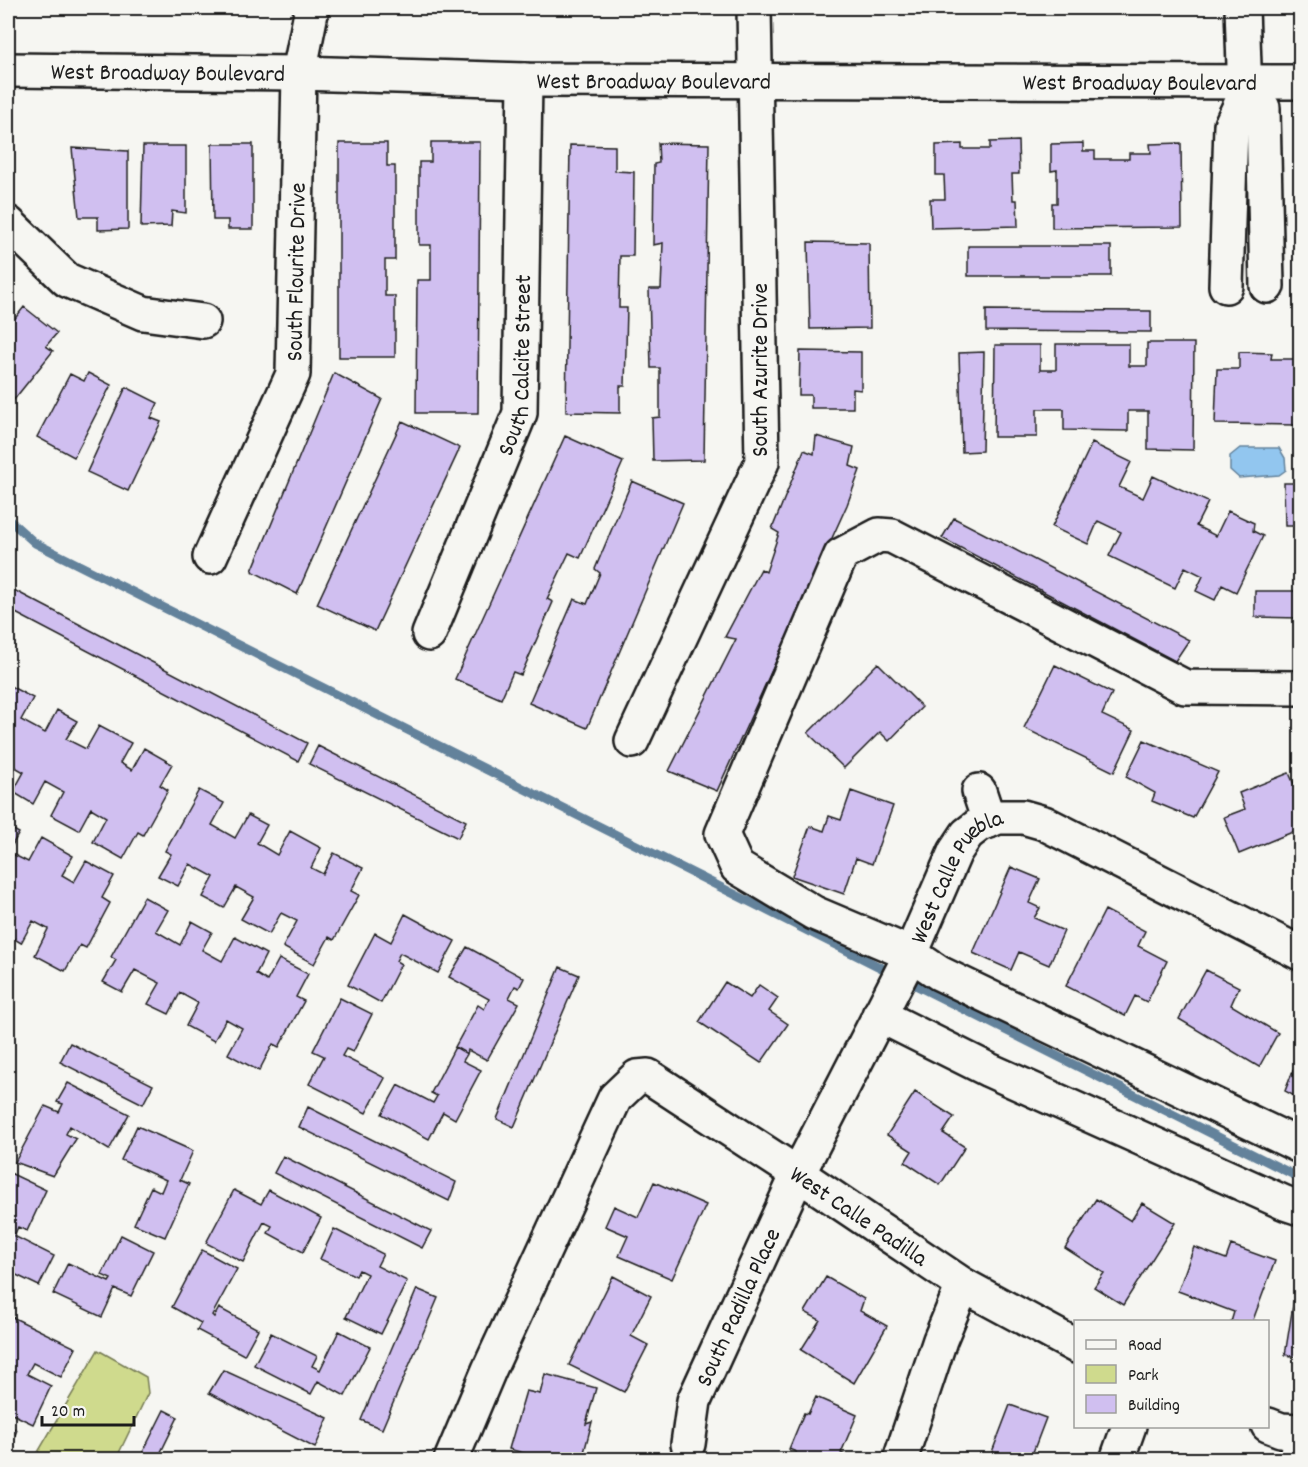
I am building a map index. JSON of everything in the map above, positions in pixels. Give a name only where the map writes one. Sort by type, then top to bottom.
[{"type":"street","name":"South Flourite Drive","points":[[210,557],[293,374],[299,74],[312,8]]},
{"type":"street","name":"South Azurite Drive","points":[[632,741],[762,462],[754,8]]},
{"type":"street","points":[[1226,286],[1231,125],[1245,88],[1242,8]]},
{"type":"street","name":"West Broadway Boulevard","points":[[8,70],[525,80],[756,80],[1245,88],[1300,82]]},
{"type":"street","name":"South Calcite Street","points":[[429,634],[520,413],[525,80]]},
{"type":"street","points":[[1245,88],[1263,108],[1267,286]]},
{"type":"street","points":[[8,223],[67,280],[143,313],[203,321]]},
{"type":"street","points":[[1300,688],[1185,687],[892,536],[879,535],[842,555],[722,834],[737,867],[814,913],[910,956],[939,973],[1300,1146]]},
{"type":"street","name":"West Calle Puebla","points":[[798,1174],[910,956],[955,852],[984,806],[998,817],[1023,817],[1044,823],[1300,953]]},
{"type":"street","points":[[885,1005],[989,1070],[1300,1208]]},
{"type":"street","name":"West Calle Padilla","points":[[451,1460],[489,1370],[615,1098],[637,1077],[648,1076],[963,1285],[1074,1346]]},
{"type":"street","name":"South Padilla Place","points":[[688,1444],[694,1401],[798,1174]]},
{"type":"street","points":[[900,1460],[940,1340],[963,1285]]},
{"type":"street","points":[[1269,1425],[1281,1430],[1300,1431]]},
{"type":"street","points":[[1117,1460],[1128,1428]]},
{"type":"street","points":[[1295,1460],[1300,1441]]},
{"type":"green space","points":[[98,1350],[146,1377],[148,1393],[116,1459],[34,1459]]},
{"type":"water","points":[[1240,448],[1279,448],[1285,458],[1286,470],[1279,475],[1239,478],[1230,470],[1230,456]]},
{"type":"building","points":[[1018,141],[1019,174],[1012,174],[1013,200],[1017,200],[1018,226],[931,228],[930,199],[945,199],[944,175],[936,175],[936,145],[962,144],[962,149],[990,149],[990,142]]},
{"type":"building","points":[[431,142],[480,142],[478,413],[416,413],[417,280],[431,280],[431,245],[419,245],[419,162],[431,162]]},
{"type":"building","points":[[339,143],[387,143],[387,166],[395,166],[395,260],[385,260],[385,296],[395,296],[395,357],[339,357]]},
{"type":"building","points":[[658,143],[709,144],[704,460],[653,461],[652,418],[660,417],[660,368],[651,368],[649,289],[661,289],[663,243],[653,245],[654,164],[659,163]]},
{"type":"building","points":[[1083,143],[1083,151],[1095,151],[1095,159],[1129,159],[1129,153],[1151,153],[1150,144],[1181,143],[1182,227],[1052,228],[1052,203],[1057,203],[1057,170],[1051,171],[1051,144]]},
{"type":"building","points":[[212,144],[253,144],[253,229],[228,229],[228,220],[213,220]]},
{"type":"building","points":[[570,145],[615,146],[615,171],[634,172],[633,256],[620,256],[619,308],[627,308],[625,386],[620,386],[620,413],[566,412]]},
{"type":"building","points":[[143,146],[186,146],[186,213],[172,211],[171,226],[141,227]]},
{"type":"building","points":[[72,148],[128,151],[128,229],[98,230],[98,217],[79,217]]},
{"type":"building","points":[[808,242],[869,243],[870,328],[810,329]]},
{"type":"building","points":[[968,246],[1111,246],[1111,276],[968,276]]},
{"type":"building","points":[[24,307],[57,333],[46,346],[53,351],[8,407],[8,327]]},
{"type":"building","points":[[986,310],[1151,311],[1151,332],[986,331]]},
{"type":"building","points":[[1147,343],[1194,343],[1193,450],[1148,449],[1148,411],[1128,411],[1128,431],[1064,430],[1064,409],[1037,409],[1037,437],[994,437],[995,345],[1040,345],[1040,370],[1056,370],[1056,344],[1129,344],[1129,366],[1147,366]]},
{"type":"building","points":[[800,351],[861,352],[861,390],[853,389],[853,408],[811,408],[811,395],[799,395]]},
{"type":"building","points":[[984,352],[982,451],[962,452],[959,353]]},
{"type":"building","points":[[1239,352],[1272,353],[1271,359],[1298,359],[1300,409],[1296,409],[1296,425],[1215,424],[1217,369],[1239,369]]},
{"type":"building","points":[[88,373],[111,385],[74,457],[37,437],[70,374],[84,381]]},
{"type":"building","points":[[334,373],[382,399],[297,594],[252,571]]},
{"type":"building","points":[[126,387],[158,403],[151,418],[161,422],[128,491],[87,472]]},
{"type":"building","points":[[402,421],[460,448],[375,631],[317,604]]},
{"type":"building","points":[[565,436],[623,462],[580,558],[569,553],[547,599],[553,602],[521,675],[513,672],[501,699],[455,679]]},
{"type":"building","points":[[816,436],[854,447],[850,466],[860,470],[847,505],[717,791],[669,771],[736,639],[725,637],[761,569],[766,572],[779,533],[772,529],[804,450],[814,454]]},
{"type":"building","points":[[1092,443],[1131,462],[1119,487],[1143,498],[1153,476],[1208,502],[1196,526],[1216,536],[1228,511],[1254,523],[1253,531],[1263,536],[1236,592],[1222,585],[1215,600],[1196,591],[1203,576],[1185,567],[1175,588],[1109,556],[1121,532],[1098,521],[1088,544],[1052,527]]},
{"type":"building","points":[[632,481],[683,503],[587,728],[529,703],[574,599],[587,604],[600,573],[595,569]]},
{"type":"building","points":[[1284,483],[1300,483],[1300,526],[1285,526]]},
{"type":"building","points":[[954,518],[1189,640],[1175,661],[942,538]]},
{"type":"building","points":[[1295,538],[1300,538],[1300,575],[1295,575]]},
{"type":"building","points":[[8,587],[307,743],[298,761],[8,609]]},
{"type":"building","points":[[1255,591],[1300,591],[1300,618],[1255,617]]},
{"type":"building","points":[[878,663],[922,707],[889,741],[880,732],[844,768],[808,733]]},
{"type":"building","points":[[1055,665],[1112,693],[1102,715],[1134,730],[1114,772],[1024,728]]},
{"type":"building","points":[[8,685],[33,698],[21,720],[45,733],[57,710],[77,721],[66,739],[86,749],[99,726],[131,743],[120,763],[132,770],[144,748],[172,764],[160,785],[168,790],[143,835],[138,832],[123,859],[93,842],[106,817],[91,808],[79,830],[51,815],[63,792],[45,782],[33,804],[13,792],[24,772],[8,763]]},
{"type":"building","points":[[1144,740],[1218,772],[1193,818],[1152,801],[1155,793],[1126,777]]},
{"type":"building","points":[[318,746],[466,821],[458,838],[309,764]]},
{"type":"building","points":[[1289,773],[1294,784],[1300,781],[1300,829],[1239,854],[1224,817],[1245,809],[1239,793]]},
{"type":"building","points":[[199,790],[224,803],[212,825],[235,838],[248,815],[267,825],[257,843],[277,855],[290,831],[321,848],[311,868],[323,874],[334,853],[363,868],[351,891],[359,895],[334,940],[329,937],[314,964],[283,947],[297,921],[281,913],[269,934],[241,919],[254,897],[236,887],[224,908],[203,897],[214,877],[190,864],[178,886],[158,876],[171,854],[165,851]]},
{"type":"building","points":[[851,791],[893,806],[872,864],[856,858],[844,894],[792,876],[810,826],[824,831],[829,816],[841,820]]},
{"type":"building","points":[[8,827],[19,833],[8,852]]},
{"type":"building","points":[[41,838],[73,856],[62,875],[74,882],[86,861],[114,876],[102,898],[110,903],[86,948],[80,945],[65,971],[35,955],[48,929],[33,921],[21,943],[8,935],[8,852],[28,862]]},
{"type":"building","points":[[1011,867],[1040,879],[1029,903],[1040,908],[1034,918],[1064,931],[1049,965],[1019,952],[1011,970],[973,953]]},
{"type":"building","points":[[144,897],[168,910],[156,931],[180,945],[192,921],[212,932],[202,950],[222,961],[235,937],[266,954],[256,974],[267,981],[279,959],[308,974],[296,997],[304,1001],[279,1047],[273,1044],[259,1071],[228,1054],[242,1028],[226,1019],[214,1041],[186,1026],[198,1003],[180,993],[169,1014],[148,1004],[160,983],[135,970],[122,992],[103,982],[116,960],[111,957]]},
{"type":"building","points":[[1105,910],[1145,931],[1138,946],[1167,961],[1147,1002],[1135,996],[1125,1016],[1066,986]]},
{"type":"building","points":[[405,914],[455,941],[438,973],[400,953],[396,961],[401,964],[381,1003],[348,985],[375,933],[391,942]]},
{"type":"building","points":[[467,947],[524,978],[519,988],[515,986],[509,998],[519,1003],[487,1060],[468,1050],[467,1054],[455,1047],[478,1005],[484,1009],[489,999],[449,977]]},
{"type":"building","points":[[560,967],[579,975],[514,1127],[497,1119]]},
{"type":"building","points":[[1206,970],[1239,987],[1231,1005],[1278,1033],[1259,1067],[1179,1019]]},
{"type":"building","points":[[725,982],[750,998],[759,985],[778,998],[769,1011],[788,1024],[761,1063],[699,1022]]},
{"type":"building","points":[[340,998],[372,1014],[353,1052],[346,1049],[342,1056],[385,1078],[366,1113],[309,1084],[324,1056],[313,1051]]},
{"type":"building","points":[[70,1043],[153,1085],[143,1104],[60,1062]]},
{"type":"building","points":[[455,1047],[467,1054],[463,1061],[481,1070],[455,1119],[443,1112],[429,1139],[382,1114],[398,1085],[433,1103],[437,1096],[431,1093]]},
{"type":"building","points":[[1300,1053],[1300,1099],[1285,1091]]},
{"type":"building","points":[[68,1083],[129,1114],[109,1150],[70,1126],[66,1134],[76,1139],[53,1176],[15,1162],[45,1106],[59,1112],[63,1104],[57,1102]]},
{"type":"building","points":[[915,1092],[954,1117],[943,1133],[965,1147],[940,1185],[905,1162],[912,1151],[887,1135]]},
{"type":"building","points":[[308,1107],[456,1182],[449,1201],[299,1127]]},
{"type":"building","points":[[137,1126],[193,1151],[180,1180],[189,1184],[165,1237],[134,1224],[151,1187],[161,1192],[166,1180],[121,1160]]},
{"type":"building","points":[[283,1156],[431,1231],[422,1248],[274,1173]]},
{"type":"building","points":[[10,1173],[46,1190],[27,1231],[18,1227],[14,1236],[54,1256],[39,1286],[8,1271],[8,1178]]},
{"type":"building","points":[[654,1182],[706,1205],[672,1279],[619,1256],[628,1236],[605,1226],[614,1206],[638,1217]]},
{"type":"building","points":[[234,1190],[261,1204],[269,1190],[321,1218],[303,1252],[268,1233],[272,1226],[264,1222],[243,1262],[206,1243]]},
{"type":"building","points":[[1096,1199],[1131,1221],[1142,1203],[1175,1223],[1123,1305],[1094,1287],[1104,1273],[1065,1248]]},
{"type":"building","points":[[334,1229],[383,1254],[377,1266],[407,1281],[381,1334],[346,1317],[367,1274],[359,1270],[356,1276],[320,1259]]},
{"type":"building","points":[[121,1235],[153,1251],[131,1296],[115,1289],[102,1317],[53,1294],[68,1263],[109,1282],[111,1279],[102,1275]]},
{"type":"building","points":[[1231,1245],[1275,1261],[1253,1320],[1232,1320],[1234,1312],[1178,1291],[1194,1247],[1226,1259]]},
{"type":"building","points":[[202,1250],[237,1269],[212,1315],[214,1317],[219,1308],[258,1329],[244,1355],[197,1330],[201,1323],[172,1307]]},
{"type":"building","points":[[1300,1268],[1300,1357],[1285,1355]]},
{"type":"building","points":[[613,1276],[651,1296],[631,1336],[648,1345],[624,1392],[569,1365]]},
{"type":"building","points":[[826,1277],[864,1299],[860,1311],[887,1326],[854,1383],[801,1350],[820,1320],[805,1312]]},
{"type":"building","points":[[417,1289],[438,1298],[382,1429],[361,1420]]},
{"type":"building","points":[[8,1315],[76,1348],[61,1377],[33,1363],[27,1374],[51,1386],[33,1424],[8,1412]]},
{"type":"building","points":[[339,1331],[370,1347],[345,1396],[318,1381],[311,1394],[254,1365],[271,1333],[317,1356],[312,1366],[320,1370]]},
{"type":"building","points":[[223,1370],[328,1418],[315,1448],[209,1393]]},
{"type":"building","points":[[545,1374],[596,1388],[586,1424],[592,1422],[582,1460],[549,1460],[509,1449],[526,1391],[540,1394]]},
{"type":"building","points":[[816,1397],[857,1415],[841,1453],[855,1460],[793,1460],[796,1452],[789,1449],[804,1413],[808,1414]]},
{"type":"building","points":[[1010,1405],[1046,1418],[1030,1460],[989,1460]]},
{"type":"building","points":[[164,1410],[178,1417],[157,1460],[139,1460]]},
{"type":"building","points":[[8,1425],[17,1430],[8,1451]]},
{"type":"waterway","points":[[8,519],[35,543],[1300,1178]]}]
